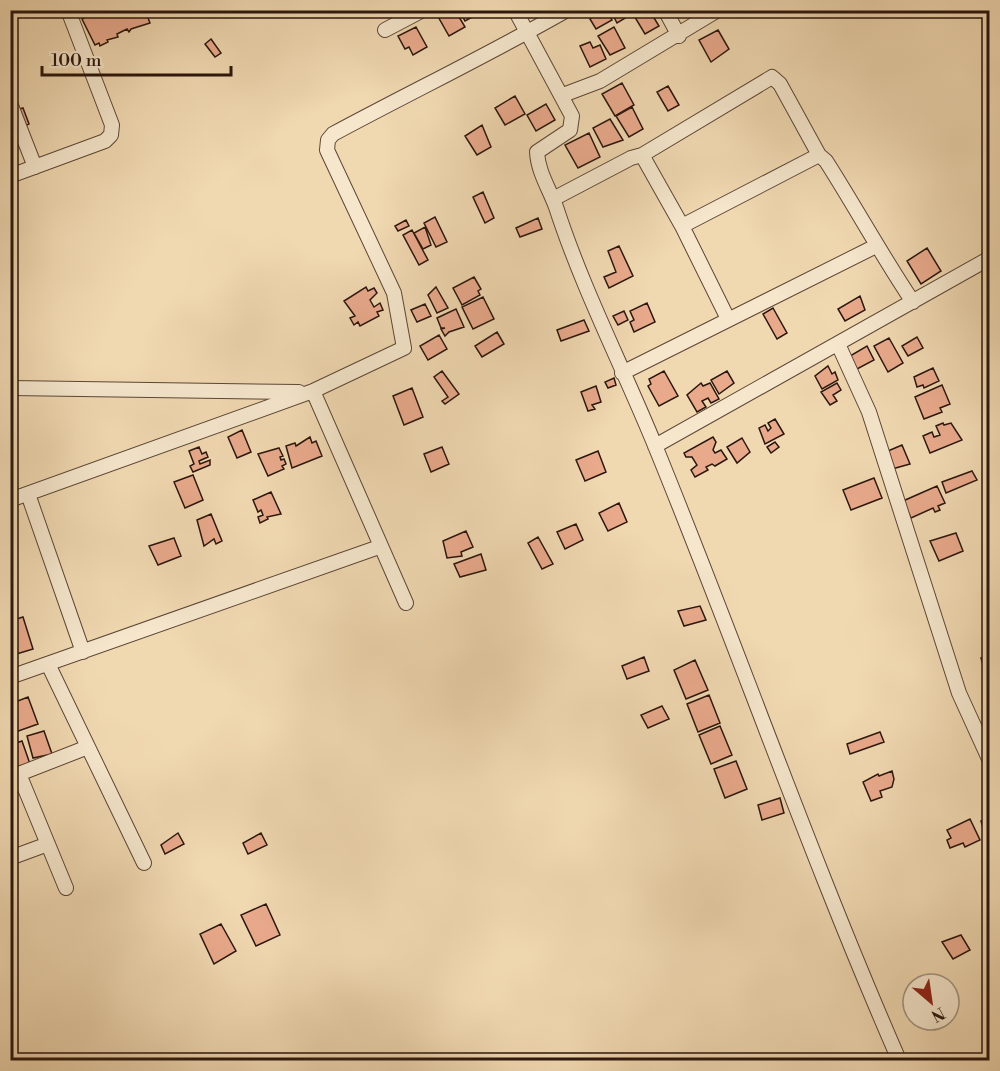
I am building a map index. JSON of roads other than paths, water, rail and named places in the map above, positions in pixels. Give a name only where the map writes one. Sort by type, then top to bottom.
[{"type":"street","points":[[10,176],[105,141],[111,135],[112,125],[68,10]]},
{"type":"street","points":[[386,30],[423,10]]},
{"type":"street","points":[[515,10],[563,95],[572,116],[570,130],[537,152],[538,165],[553,200],[575,265],[655,446],[850,950],[899,1060]]},
{"type":"street","points":[[10,500],[313,391],[404,348],[394,293],[327,150],[328,140],[333,134],[567,10]]},
{"type":"street","points":[[665,10],[679,36]]},
{"type":"street","points":[[563,95],[600,81],[679,36],[718,10]]},
{"type":"street","points":[[553,200],[631,158],[642,155],[772,77],[780,84],[819,155],[826,161],[863,219],[876,246],[913,302]]},
{"type":"street","points":[[10,103],[36,167]]},
{"type":"street","points":[[642,155],[682,226],[728,319]]},
{"type":"street","points":[[682,226],[819,155]]},
{"type":"street","points":[[622,373],[876,246]]},
{"type":"street","points":[[655,446],[990,258]]},
{"type":"street","points":[[838,344],[868,412],[959,693],[990,761]]},
{"type":"street","points":[[10,388],[260,393],[313,391]]},
{"type":"street","points":[[313,391],[379,547],[406,603]]},
{"type":"street","points":[[28,494],[83,652]]},
{"type":"street","points":[[10,677],[379,547]]},
{"type":"street","points":[[48,664],[144,864]]},
{"type":"street","points":[[66,888],[48,844],[15,776],[88,747]]},
{"type":"street","points":[[10,858],[48,844]]}]
